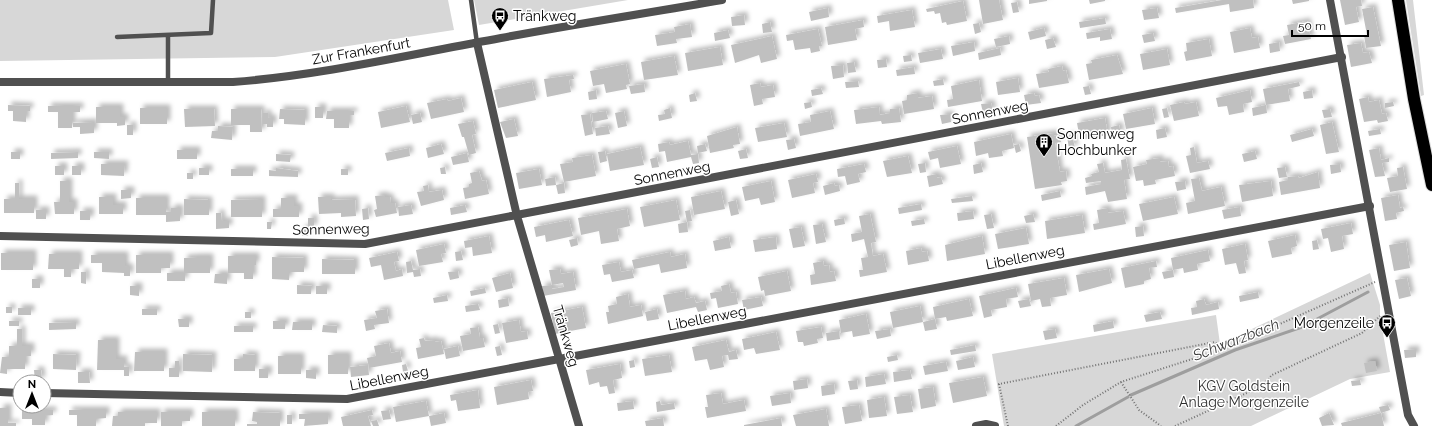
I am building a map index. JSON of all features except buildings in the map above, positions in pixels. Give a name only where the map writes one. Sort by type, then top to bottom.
[{"type":"highway","points":[[1398,0],[1414,99],[1432,186]]},
{"type":"street","name":"Zur Frankenfurt","points":[[0,82],[233,82],[271,79],[722,0]]},
{"type":"street","points":[[1330,0],[1390,312],[1408,415],[1414,426]]},
{"type":"street","name":"Tränkweg","points":[[477,43],[517,216],[560,359],[578,426]]},
{"type":"street","name":"Sonnenweg","points":[[0,236],[365,244],[1342,57]]},
{"type":"street","name":"Libellenweg","points":[[52,393],[347,399],[1370,206]]},
{"type":"street","points":[[0,392],[12,393]]},
{"type":"street","points":[[976,426],[986,424],[995,426]]},
{"type":"lane","points":[[117,37],[211,32],[213,0]]},
{"type":"lane","points":[[471,0],[477,43]]},
{"type":"lane","points":[[168,34],[168,82]]},
{"type":"path","points":[[1056,426],[1083,405],[1121,382],[1223,349],[1383,278]]},
{"type":"path","points":[[1175,426],[1262,386],[1272,375],[1362,333],[1380,317],[1390,312]]},
{"type":"path","points":[[1008,426],[1000,384],[1215,342],[1220,344],[1223,349]]},
{"type":"path","points":[[1121,382],[1139,410],[1161,426]]},
{"type":"green space","points":[[0,0],[448,0],[454,30],[275,57],[0,61]]},
{"type":"green space","points":[[474,0],[628,0],[479,25]]},
{"type":"green space","points":[[1406,0],[1413,0],[1424,95],[1421,96]]},
{"type":"green space","name":"KGV Goldstein Anlage Morgenzeile","points":[[1370,273],[1380,305],[1380,317],[1390,372],[1350,379],[1251,426],[1004,426],[992,354],[1216,315],[1220,344]]},
{"type":"waterway","name":"Schwarzbach","points":[[1131,395],[1235,350],[1302,327],[1368,292]]},
{"type":"waterway","name":"Schwarzbach","points":[[1076,426],[1128,397]]},
{"type":"place","name":"Tränkweg","points":[[500,31]]},
{"type":"place","name":"Sonnenweg Hochbunker","points":[[1044,157]]},
{"type":"place","name":"Morgenzeile","points":[[1387,338]]}]
